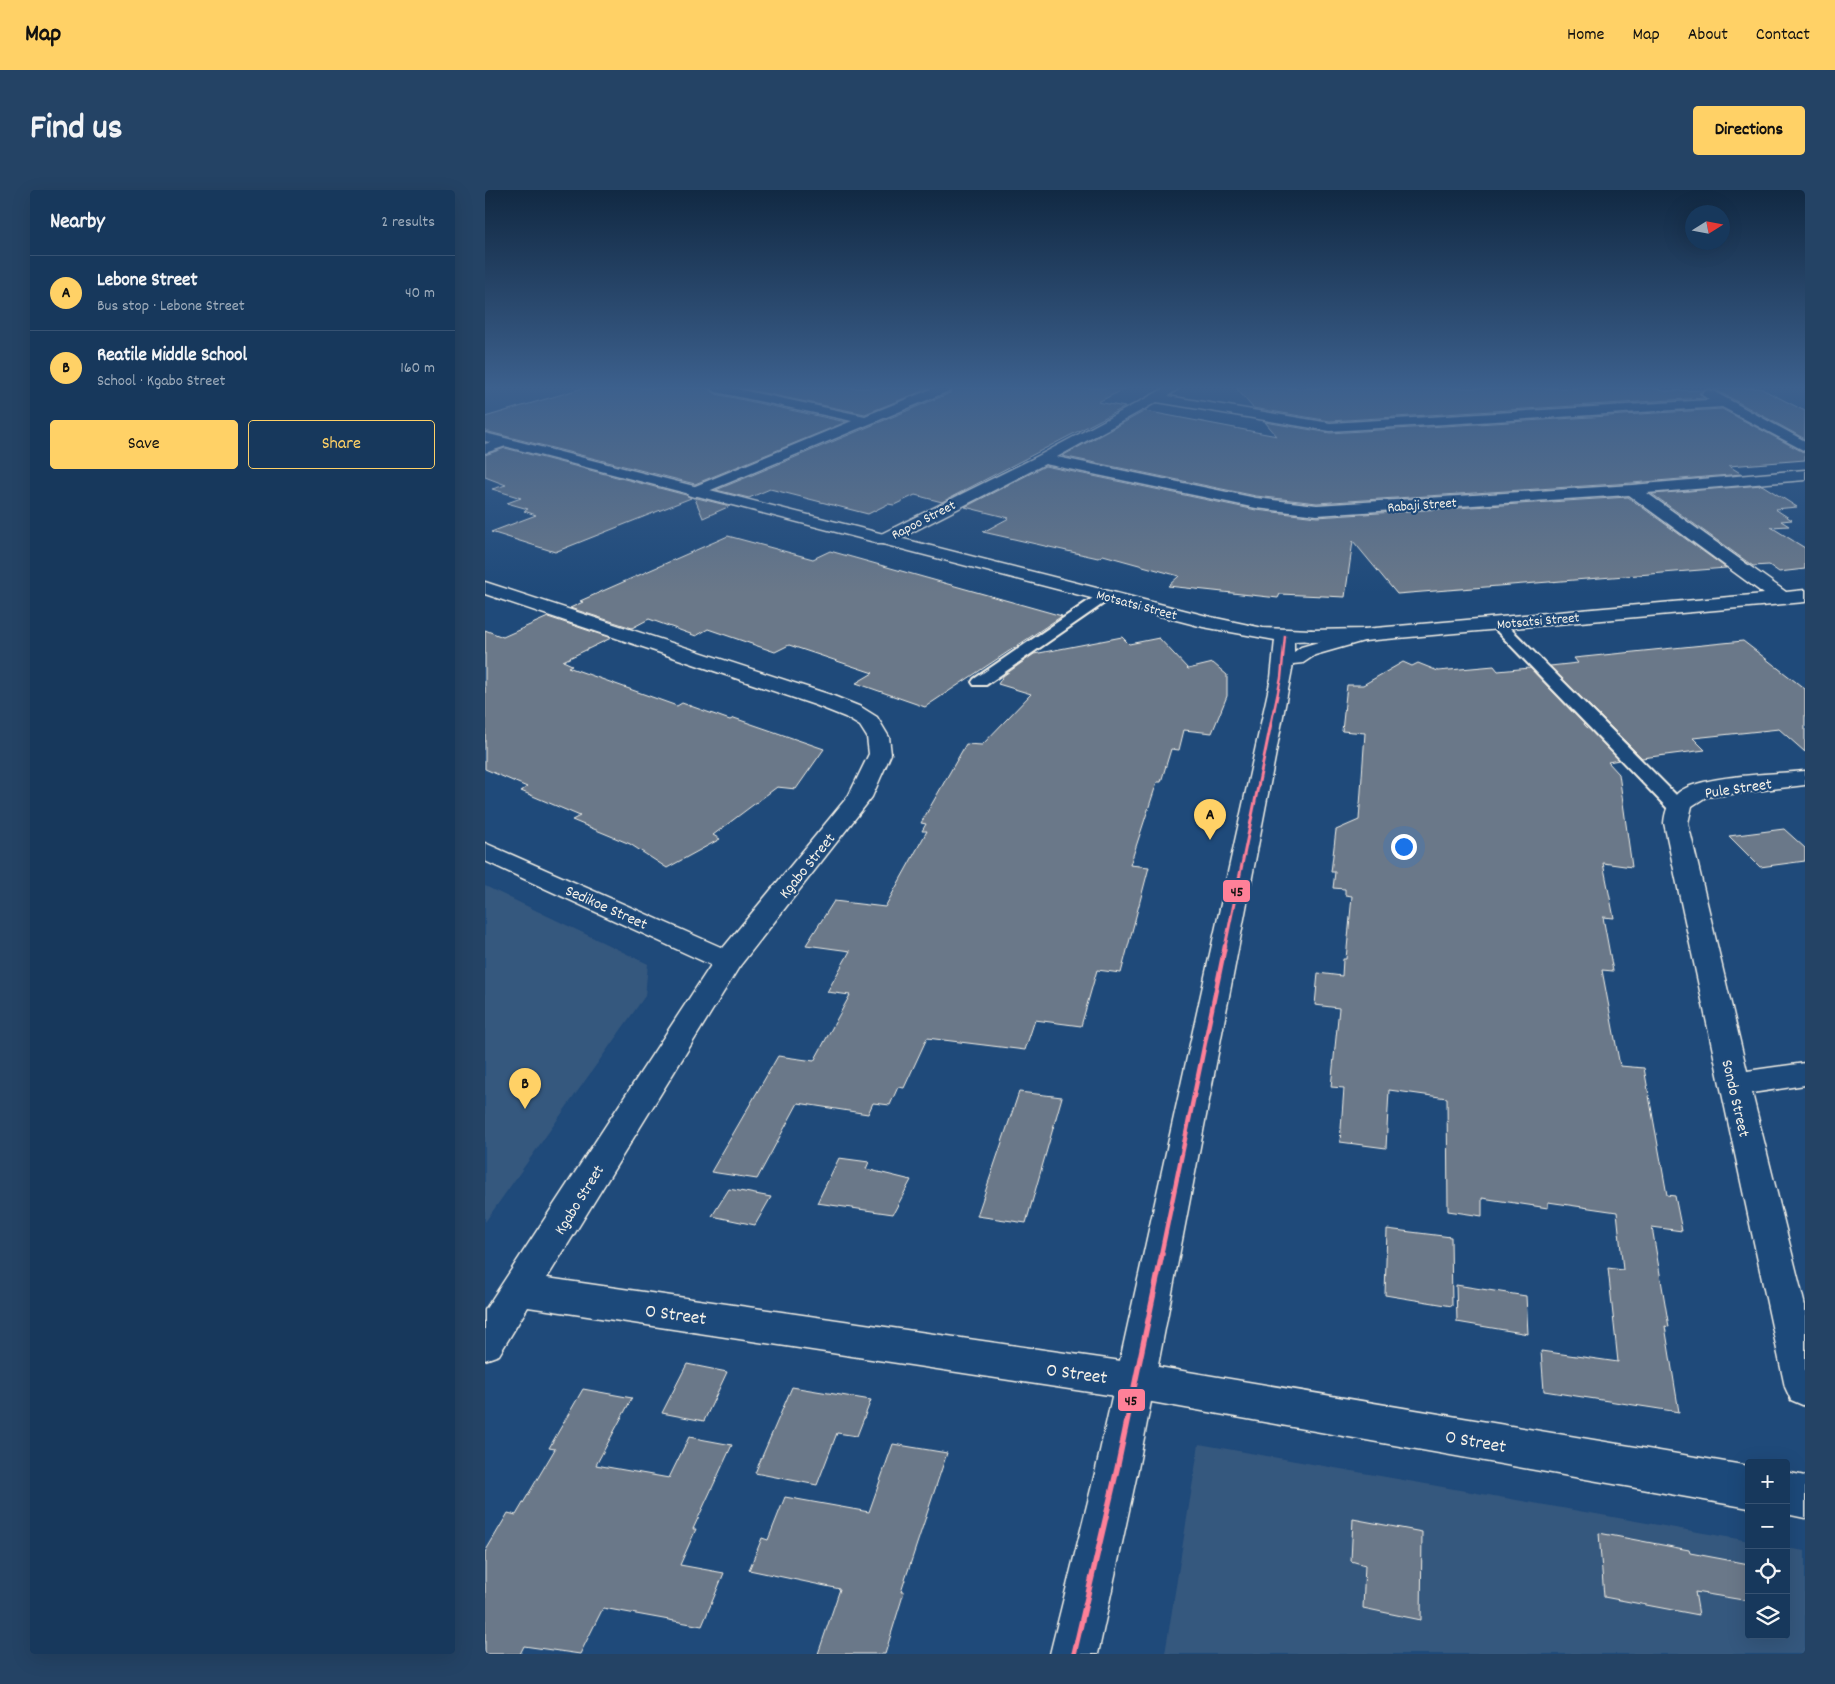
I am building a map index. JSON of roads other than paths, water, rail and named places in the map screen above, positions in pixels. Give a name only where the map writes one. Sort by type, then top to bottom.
[{"type":"street","name":"Motsatsi Street","points":[[559,456],[1210,623],[1298,636],[1364,635],[1805,596]]},
{"type":"street","points":[[694,492],[778,456]]},
{"type":"street","name":"Rapoo Street","points":[[883,540],[1048,456]]},
{"type":"street","name":"Rabaji Street","points":[[1043,459],[1256,503],[1317,510],[1632,490],[1805,475]]},
{"type":"street","points":[[1632,490],[1782,598]]},
{"type":"street","name":"Kgabo Street","points":[[485,588],[823,700],[853,712],[869,722],[878,737],[880,754],[860,797],[729,961],[521,1290],[485,1343]]},
{"type":"street","points":[[1210,623],[1259,646],[1271,658],[1281,678]]},
{"type":"street","points":[[1281,678],[1293,661],[1307,651],[1364,635]]},
{"type":"street","points":[[1074,1654],[1135,1380],[1281,678],[1298,636]]},
{"type":"street","name":"Pule Street","points":[[1677,808],[1689,796],[1713,789],[1805,778]]},
{"type":"street","name":"Sondo Street","points":[[1677,808],[1676,823],[1734,1084],[1805,1387]]},
{"type":"street","name":"Sedikoe Street","points":[[485,851],[729,961]]},
{"type":"street","points":[[1734,1084],[1805,1074]]},
{"type":"street","name":"O Street","points":[[521,1290],[1135,1380],[1745,1486]]},
{"type":"street","points":[[1790,1494],[1805,1496]]},
{"type":"lane","points":[[980,682],[1105,596]]},
{"type":"lane","points":[[1497,624],[1677,808]]},
{"type":"place","name":"Lebone Street","points":[[1210,840]]},
{"type":"place","name":"Reatile Middle School","points":[[525,1109]]}]
